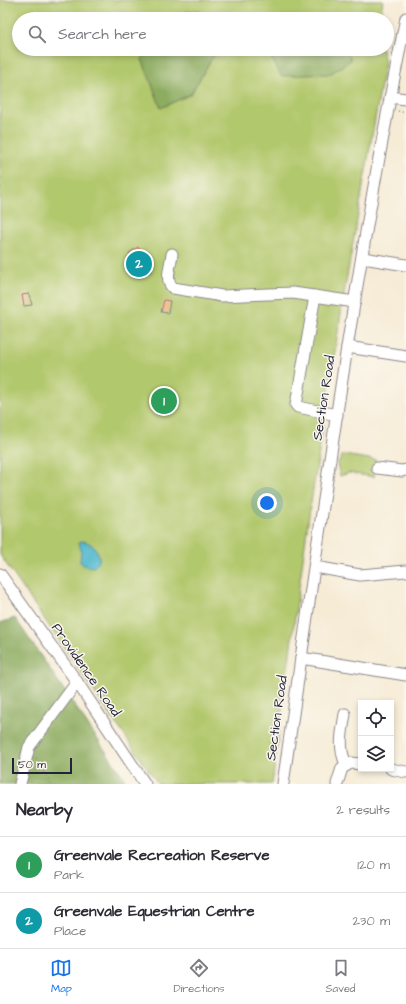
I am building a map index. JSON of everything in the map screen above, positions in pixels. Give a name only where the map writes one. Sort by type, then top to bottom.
[{"type":"street","name":"Section Road","points":[[283,784],[347,347],[356,302],[390,96],[406,18]]},
{"type":"street","points":[[390,96],[406,99]]},
{"type":"street","points":[[172,254],[169,278],[170,285],[173,288],[222,296],[293,293],[356,302]]},
{"type":"street","points":[[363,258],[406,265]]},
{"type":"street","points":[[315,296],[296,405],[298,407],[337,414]]},
{"type":"street","points":[[347,347],[406,356]]},
{"type":"street","points":[[377,468],[402,471],[406,470]]},
{"type":"street","points":[[314,567],[360,575],[406,571]]},
{"type":"street","name":"Providence Road","points":[[0,574],[77,682],[145,784]]},
{"type":"street","points":[[301,658],[406,675]]},
{"type":"street","points":[[20,784],[24,762],[30,747],[77,682]]},
{"type":"street","points":[[345,714],[341,755],[346,764]]},
{"type":"street","points":[[337,784],[342,768],[346,764],[358,764]]},
{"type":"street","points":[[394,770],[406,772]]},
{"type":"path","points":[[30,747],[50,784]]},
{"type":"green space","points":[[0,0],[383,0],[381,12],[12,12],[12,56],[384,56],[385,63],[345,288],[309,515],[272,784],[158,784],[0,555]]},
{"type":"green space","points":[[197,10],[200,12],[187,12]]},
{"type":"green space","points":[[144,56],[215,56],[212,58],[191,94],[161,108],[142,59]]},
{"type":"green space","points":[[271,56],[349,56],[351,60],[330,74],[281,76]]},
{"type":"green space","points":[[343,455],[376,460],[374,477],[349,473],[340,476],[337,464]]},
{"type":"green space","points":[[15,618],[128,784],[0,784],[0,623]]},
{"type":"water","points":[[82,541],[92,545],[99,555],[99,562],[94,567],[85,566],[80,562],[81,550],[79,542]]},
{"type":"building","points":[[138,247],[152,271],[138,278],[127,257],[130,255],[129,253]]},
{"type":"building","points":[[29,294],[32,305],[24,306],[22,295]]},
{"type":"building","points":[[164,300],[170,301],[168,313],[161,312]]},
{"type":"place","name":"Greenvale Equestrian Centre","points":[[139,264]]},
{"type":"place","name":"Greenvale Recreation Reserve","points":[[164,401]]}]
